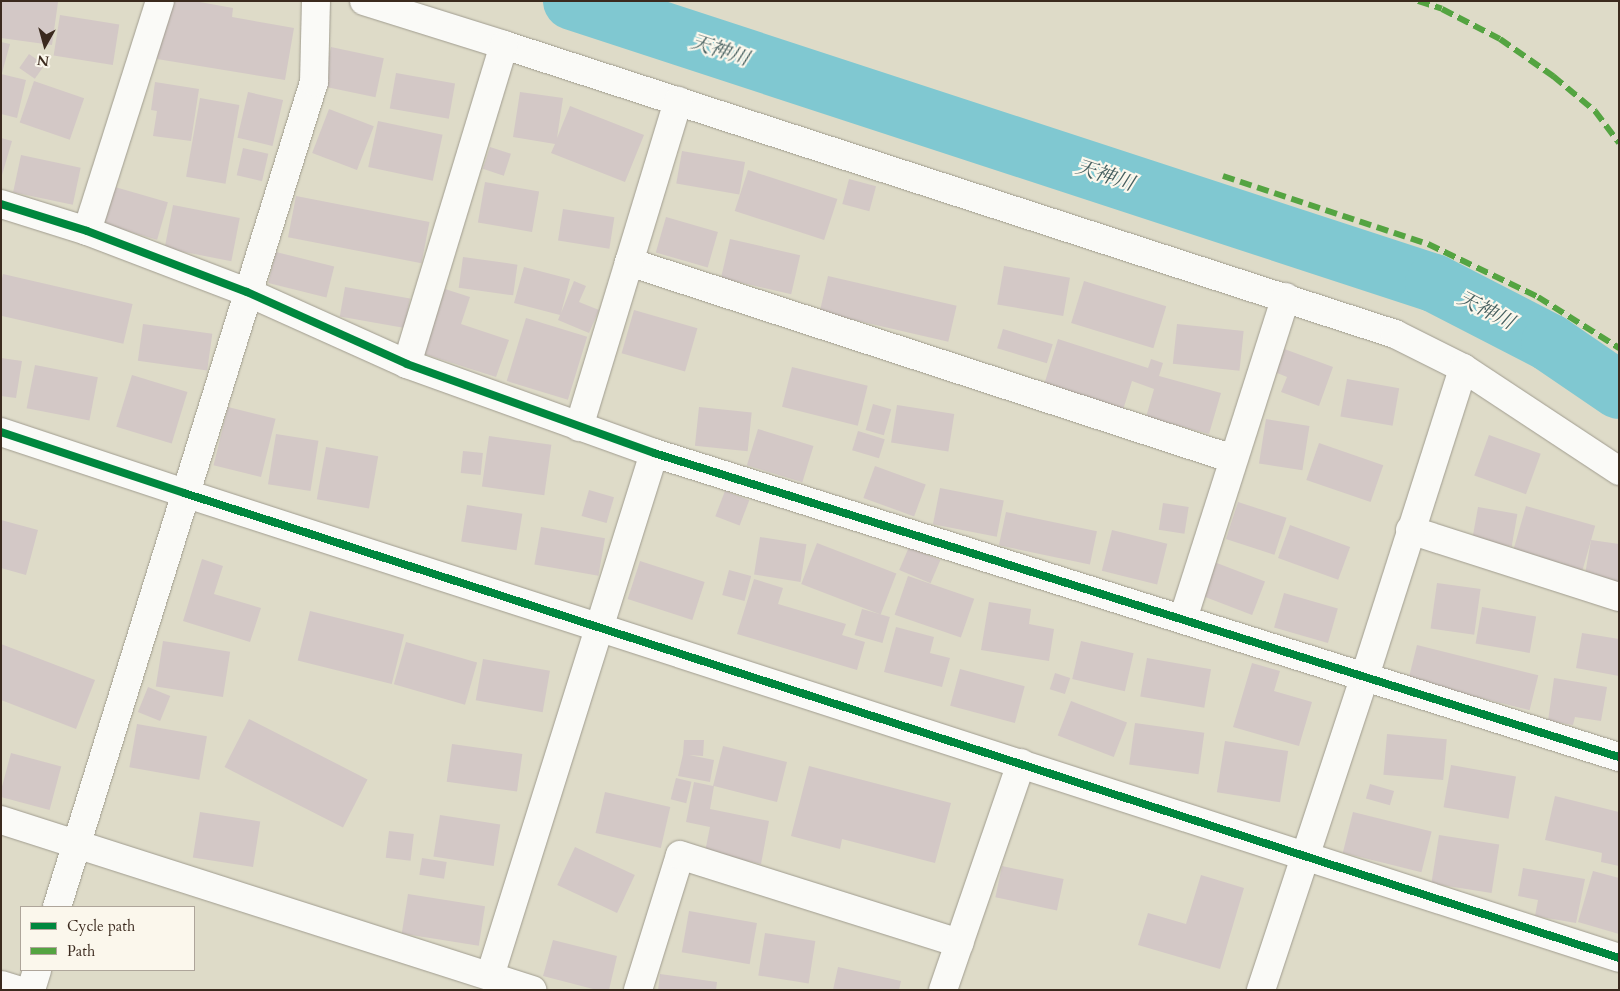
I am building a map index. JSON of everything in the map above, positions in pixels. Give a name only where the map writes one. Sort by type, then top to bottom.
[{"type":"street","points":[[87,231],[160,1]]},
{"type":"street","points":[[57,906],[184,493],[314,82],[316,1]]},
{"type":"street","points":[[364,1],[1286,297],[1395,334],[1462,368],[1619,471]]},
{"type":"street","points":[[407,364],[504,45]]},
{"type":"street","points":[[579,427],[678,101]]},
{"type":"street","points":[[1,204],[87,231],[247,292],[407,364],[654,453],[1619,757]]},
{"type":"street","points":[[629,262],[1233,459]]},
{"type":"street","points":[[1183,619],[1286,297]]},
{"type":"street","points":[[1261,990],[1365,676],[1462,368]]},
{"type":"street","points":[[1,432],[1619,958]]},
{"type":"street","points":[[490,976],[654,453]]},
{"type":"street","points":[[1410,530],[1619,597]]},
{"type":"street","points":[[943,990],[1021,763]]},
{"type":"street","points":[[1,820],[532,990]]},
{"type":"street","points":[[638,990],[680,855],[959,943]]},
{"type":"street","points":[[31,990],[37,971]]},
{"type":"street","points":[[1,985],[17,990]]},
{"type":"building","points":[[1,1],[58,2],[52,45],[1,38]]},
{"type":"building","points":[[167,1],[194,1],[233,8],[232,17],[294,28],[285,80],[157,59]]},
{"type":"building","points":[[60,15],[119,24],[113,65],[54,55]]},
{"type":"building","points":[[1,42],[10,44],[2,73],[1,73]]},
{"type":"building","points":[[331,47],[384,58],[376,97],[323,86]]},
{"type":"building","points":[[29,54],[45,65],[35,79],[19,68]]},
{"type":"building","points":[[396,73],[455,83],[449,119],[390,108]]},
{"type":"building","points":[[1,74],[26,80],[17,118],[1,114]]},
{"type":"building","points":[[34,81],[84,98],[70,140],[20,123]]},
{"type":"building","points":[[155,82],[199,89],[191,141],[153,136],[157,111],[151,110]]},
{"type":"building","points":[[248,92],[283,100],[273,146],[237,138]]},
{"type":"building","points":[[520,92],[563,98],[557,138],[570,106],[644,135],[625,182],[551,153],[555,144],[513,137]]},
{"type":"building","points":[[200,98],[239,105],[226,184],[186,177]]},
{"type":"building","points":[[329,109],[374,126],[357,170],[312,153]]},
{"type":"building","points":[[378,121],[443,135],[433,181],[368,167]]},
{"type":"building","points":[[1,138],[12,141],[2,175],[1,175]]},
{"type":"building","points":[[490,147],[511,154],[504,176],[483,169]]},
{"type":"building","points":[[243,148],[268,154],[262,181],[237,175]]},
{"type":"building","points":[[682,151],[745,162],[739,195],[676,183]]},
{"type":"building","points":[[21,155],[81,168],[73,205],[13,192]]},
{"type":"building","points":[[748,170],[837,199],[824,240],[735,211]]},
{"type":"building","points":[[849,179],[876,186],[869,211],[842,204]]},
{"type":"building","points":[[485,182],[539,192],[532,232],[478,222]]},
{"type":"building","points":[[115,187],[168,202],[157,240],[104,224]]},
{"type":"building","points":[[296,196],[430,222],[421,263],[288,237]]},
{"type":"building","points":[[173,205],[240,218],[231,261],[165,248]]},
{"type":"building","points":[[563,209],[614,217],[609,249],[558,241]]},
{"type":"building","points":[[666,217],[718,232],[708,267],[656,253]]},
{"type":"building","points":[[730,239],[800,255],[791,294],[721,278]]},
{"type":"building","points":[[276,252],[334,267],[326,298],[268,283]]},
{"type":"building","points":[[463,257],[517,265],[513,295],[459,288]]},
{"type":"building","points":[[1004,266],[1070,278],[1063,316],[997,304]]},
{"type":"building","points":[[524,267],[570,279],[561,313],[574,281],[586,286],[579,302],[599,310],[589,333],[558,320],[560,315],[514,303]]},
{"type":"building","points":[[3,274],[133,304],[123,344],[1,316],[1,283]]},
{"type":"building","points":[[828,276],[957,306],[948,342],[820,312]]},
{"type":"building","points":[[1084,281],[1166,306],[1153,348],[1071,323]]},
{"type":"building","points":[[345,287],[410,298],[405,328],[340,317]]},
{"type":"building","points":[[445,289],[470,297],[461,324],[509,340],[496,377],[424,354]]},
{"type":"building","points":[[634,310],[697,328],[685,371],[622,353]]},
{"type":"building","points":[[526,318],[587,337],[568,400],[507,381]]},
{"type":"building","points":[[143,324],[212,334],[207,370],[138,361]]},
{"type":"building","points":[[1177,324],[1244,331],[1239,371],[1173,364]]},
{"type":"building","points":[[1003,329],[1053,344],[1047,363],[997,348]]},
{"type":"building","points":[[1058,339],[1148,368],[1151,359],[1163,363],[1159,376],[1221,393],[1209,434],[1146,417],[1154,389],[1132,381],[1123,410],[1044,385]]},
{"type":"building","points":[[1279,347],[1333,367],[1319,406],[1281,392],[1287,377],[1270,370]]},
{"type":"building","points":[[1,358],[22,361],[16,398],[1,396]]},
{"type":"building","points":[[35,365],[98,377],[89,420],[27,408]]},
{"type":"building","points":[[792,367],[868,386],[858,426],[782,407]]},
{"type":"building","points":[[132,375],[187,392],[172,444],[116,427]]},
{"type":"building","points":[[1347,379],[1399,388],[1393,426],[1340,416]]},
{"type":"building","points":[[873,404],[891,409],[884,435],[866,430]]},
{"type":"building","points":[[897,405],[954,414],[948,452],[891,443]]},
{"type":"building","points":[[228,407],[276,419],[261,477],[213,465]]},
{"type":"building","points":[[699,407],[752,413],[748,451],[695,446]]},
{"type":"building","points":[[1266,419],[1309,426],[1302,470],[1259,463]]},
{"type":"building","points":[[758,429],[813,446],[802,482],[747,465]]},
{"type":"building","points":[[858,431],[885,439],[879,458],[852,450]]},
{"type":"building","points":[[276,434],[318,441],[310,491],[268,484]]},
{"type":"building","points":[[1489,435],[1541,454],[1526,494],[1474,475]]},
{"type":"building","points":[[489,436],[551,445],[544,495],[482,487]]},
{"type":"building","points":[[1319,443],[1383,465],[1371,502],[1306,480]]},
{"type":"building","points":[[326,447],[378,456],[369,508],[317,499]]},
{"type":"building","points":[[463,451],[483,453],[481,475],[461,473]]},
{"type":"building","points":[[875,466],[926,484],[914,516],[863,498]]},
{"type":"building","points":[[940,488],[1004,500],[997,537],[933,524]]},
{"type":"building","points":[[589,490],[614,497],[607,523],[582,516]]},
{"type":"building","points":[[725,491],[749,500],[740,526],[715,516]]},
{"type":"building","points":[[1238,502],[1287,518],[1274,555],[1226,539]]},
{"type":"building","points":[[1163,503],[1189,507],[1184,534],[1159,530]]},
{"type":"building","points":[[467,505],[522,514],[517,550],[461,542]]},
{"type":"building","points":[[1526,506],[1595,526],[1582,571],[1513,551]]},
{"type":"building","points":[[1478,507],[1517,514],[1512,546],[1472,539]]},
{"type":"building","points":[[1006,512],[1097,531],[1090,565],[999,545]]},
{"type":"building","points":[[1,520],[38,530],[26,575],[1,568]]},
{"type":"building","points":[[1290,525],[1350,547],[1338,580],[1278,558]]},
{"type":"building","points":[[541,527],[605,538],[598,576],[534,564]]},
{"type":"building","points":[[1112,530],[1167,544],[1157,585],[1102,571]]},
{"type":"building","points":[[760,537],[806,544],[800,582],[754,575]]},
{"type":"building","points":[[1591,540],[1619,544],[1619,586],[1584,580]]},
{"type":"building","points":[[817,543],[896,573],[881,615],[801,584]]},
{"type":"building","points":[[909,547],[940,560],[931,583],[899,570]]},
{"type":"building","points":[[202,559],[223,566],[214,594],[261,608],[250,642],[183,621]]},
{"type":"building","points":[[1209,560],[1265,582],[1252,615],[1196,594]]},
{"type":"building","points":[[640,561],[705,582],[692,620],[628,599]]},
{"type":"building","points":[[729,570],[751,576],[744,601],[722,595]]},
{"type":"building","points":[[908,576],[974,599],[961,638],[895,615]]},
{"type":"building","points":[[754,579],[783,588],[778,604],[846,624],[842,635],[865,642],[857,670],[737,634]]},
{"type":"building","points":[[1437,583],[1481,589],[1474,635],[1431,629]]},
{"type":"building","points":[[1284,593],[1338,608],[1328,643],[1274,628]]},
{"type":"building","points":[[989,602],[1031,609],[1029,624],[1054,629],[1049,661],[981,650]]},
{"type":"building","points":[[1482,607],[1536,617],[1530,653],[1476,643]]},
{"type":"building","points":[[862,609],[890,617],[882,643],[855,635]]},
{"type":"building","points":[[310,611],[404,634],[392,684],[298,660]]},
{"type":"building","points":[[896,627],[934,637],[930,653],[950,658],[942,687],[884,672]]},
{"type":"building","points":[[1582,633],[1619,639],[1619,676],[1576,668]]},
{"type":"building","points":[[163,641],[230,652],[223,697],[156,686]]},
{"type":"building","points":[[1081,641],[1134,653],[1125,691],[1072,679]]},
{"type":"building","points":[[406,642],[477,662],[465,705],[394,684]]},
{"type":"building","points":[[1,644],[95,680],[76,729],[1,700]]},
{"type":"building","points":[[1417,645],[1538,675],[1530,710],[1408,680]]},
{"type":"building","points":[[1147,658],[1211,669],[1204,708],[1140,696]]},
{"type":"building","points":[[483,659],[550,671],[543,712],[476,700]]},
{"type":"building","points":[[1252,663],[1280,671],[1274,691],[1312,702],[1299,746],[1233,727]]},
{"type":"building","points":[[960,669],[1025,686],[1015,723],[950,706]]},
{"type":"building","points":[[1055,673],[1070,678],[1065,694],[1050,689]]},
{"type":"building","points":[[1554,678],[1607,687],[1601,721],[1575,717],[1573,725],[1548,721]]},
{"type":"building","points":[[148,687],[170,696],[160,721],[138,712]]},
{"type":"building","points":[[1071,701],[1127,723],[1114,757],[1058,736]]},
{"type":"building","points":[[249,719],[368,779],[343,827],[224,767]]},
{"type":"building","points":[[1135,723],[1204,733],[1198,774],[1129,765]]},
{"type":"building","points":[[137,724],[207,736],[199,780],[129,767]]},
{"type":"building","points":[[1387,734],[1447,739],[1443,780],[1383,775]]},
{"type":"building","points":[[684,740],[704,740],[703,756],[689,755],[714,760],[710,782],[678,776]]},
{"type":"building","points":[[1225,741],[1288,751],[1280,802],[1217,792]]},
{"type":"building","points":[[452,744],[522,754],[517,792],[447,782]]},
{"type":"building","points":[[723,746],[787,762],[777,802],[714,786],[710,809],[769,821],[761,864],[705,852],[710,827],[686,822],[694,782],[713,786]]},
{"type":"building","points":[[11,753],[61,766],[50,810],[1,797]]},
{"type":"building","points":[[1451,765],[1516,776],[1509,819],[1444,807]]},
{"type":"building","points":[[809,766],[951,803],[935,863],[842,839],[840,849],[791,836]]},
{"type":"building","points":[[676,778],[692,782],[686,803],[671,799]]},
{"type":"building","points":[[1370,784],[1394,791],[1390,805],[1366,798]]},
{"type":"building","points":[[605,792],[670,807],[661,848],[596,833]]},
{"type":"building","points":[[1555,796],[1619,812],[1619,866],[1601,862],[1602,853],[1545,840]]},
{"type":"building","points":[[200,812],[260,822],[253,867],[193,857]]},
{"type":"building","points":[[1353,812],[1432,832],[1421,872],[1343,853]]},
{"type":"building","points":[[440,815],[500,825],[494,866],[433,856]]},
{"type":"building","points":[[389,831],[414,834],[411,861],[386,858]]},
{"type":"building","points":[[1439,835],[1499,845],[1492,893],[1431,883]]},
{"type":"building","points":[[575,847],[635,875],[617,913],[557,885]]},
{"type":"building","points":[[422,858],[447,862],[444,879],[419,875]]},
{"type":"building","points":[[1002,866],[1064,879],[1057,910],[995,897]]},
{"type":"building","points":[[1523,868],[1585,879],[1576,923],[1535,916],[1538,900],[1518,896]]},
{"type":"building","points":[[1593,871],[1619,878],[1619,934],[1578,922]]},
{"type":"building","points":[[1201,875],[1244,888],[1220,969],[1138,945],[1148,913],[1186,924]]},
{"type":"building","points":[[408,894],[485,906],[479,946],[402,934]]},
{"type":"building","points":[[689,911],[757,923],[750,964],[682,952]]},
{"type":"building","points":[[765,933],[815,941],[809,983],[758,975]]},
{"type":"building","points":[[553,940],[617,956],[609,990],[597,990],[543,976]]},
{"type":"building","points":[[838,967],[901,981],[899,990],[833,990]]},
{"type":"building","points":[[660,974],[717,982],[716,990],[658,990]]},
{"type":"waterway","name":"天神川","points":[[572,1],[1434,283],[1550,343],[1619,390]]},
{"type":"marked path","points":[[1418,1],[1442,9],[1500,39],[1553,76],[1595,111],[1619,143]]},
{"type":"marked path","points":[[1223,176],[1428,244],[1538,297],[1619,348]]},
{"type":"cycle path","points":[[1,204],[87,231],[247,292],[407,364],[654,453],[1619,757]]},
{"type":"cycle path","points":[[1,432],[1619,958]]}]
